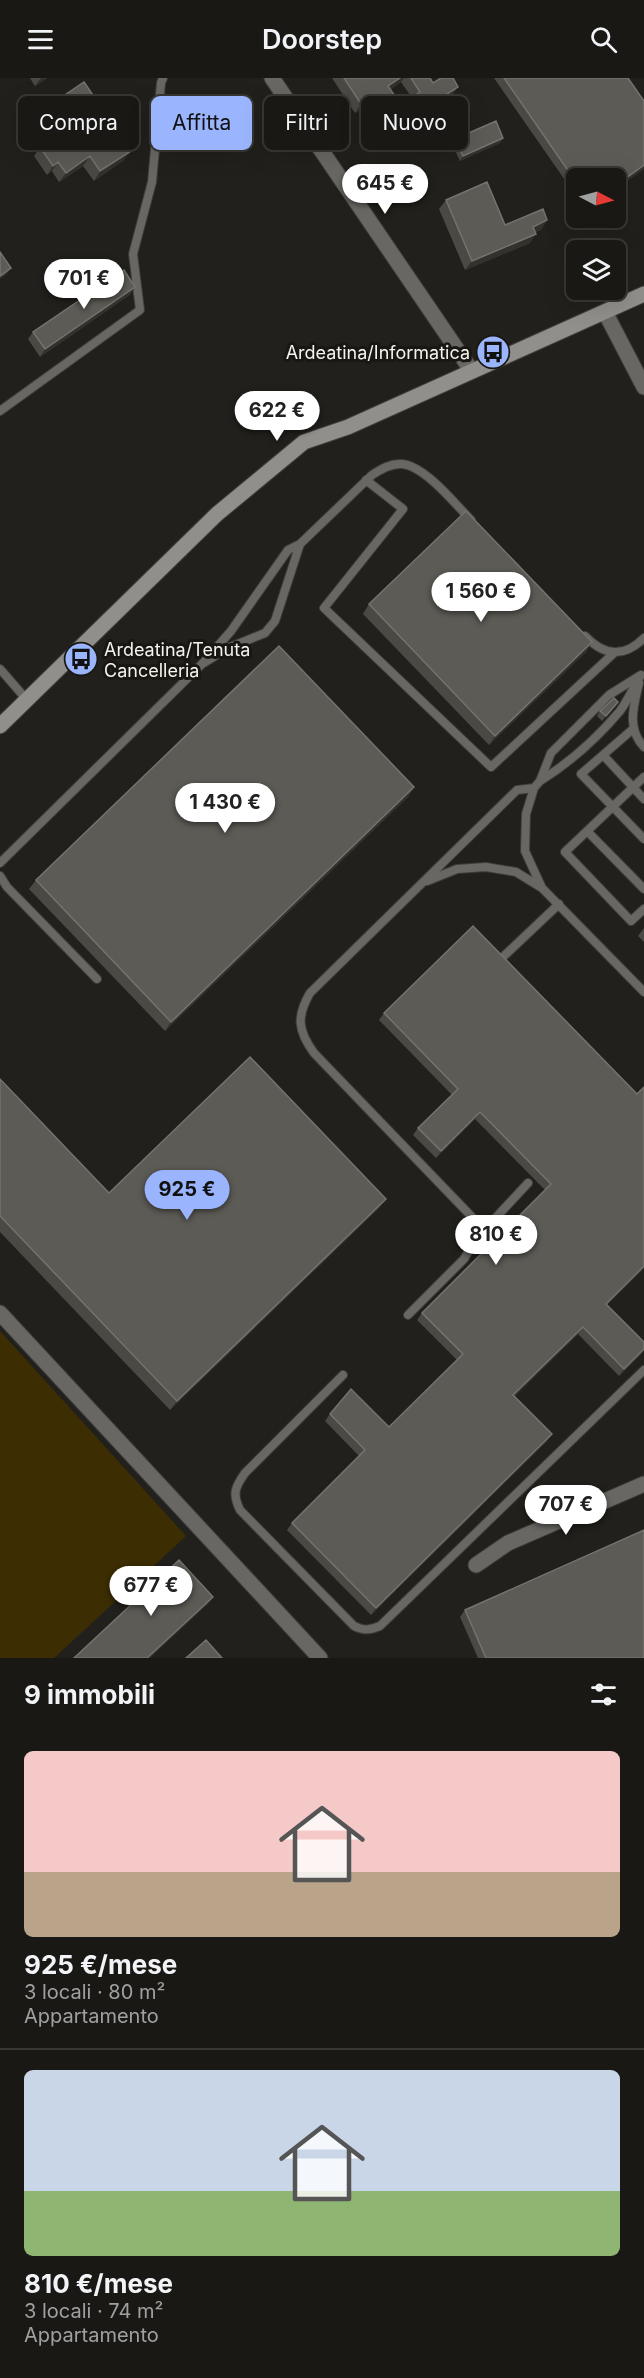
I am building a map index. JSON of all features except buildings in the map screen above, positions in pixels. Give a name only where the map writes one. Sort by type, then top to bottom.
[{"type":"main road","points":[[0,726],[217,514],[304,442],[348,427],[644,294]]},
{"type":"street","points":[[272,78],[471,370]]},
{"type":"street","points":[[605,312],[644,387]]},
{"type":"street","points":[[0,1313],[320,1658]]},
{"type":"street","points":[[476,1565],[508,1543],[644,1484]]},
{"type":"lane","points":[[0,411],[140,310],[133,254],[152,182],[163,78]]},
{"type":"lane","points":[[0,863],[202,664],[231,631],[288,550],[300,544],[366,480],[384,467],[401,464],[416,468],[474,522]]},
{"type":"lane","points":[[366,480],[403,509],[324,608],[491,767],[614,652]]},
{"type":"lane","points":[[202,664],[228,648],[265,633],[275,621],[300,544]]},
{"type":"lane","points":[[580,631],[603,651],[614,652],[637,646],[644,638]]},
{"type":"lane","points":[[0,669],[27,699]]},
{"type":"lane","points":[[643,673],[633,713],[633,729],[644,747]]},
{"type":"lane","points":[[542,888],[525,851],[526,814],[551,753],[609,695],[643,673]]},
{"type":"lane","points":[[487,1225],[472,1216],[314,1053],[303,1037],[300,1022],[303,1006],[310,993],[517,790],[537,784],[615,716],[643,673]]},
{"type":"lane","points":[[633,729],[581,774],[644,839]]},
{"type":"lane","points":[[603,755],[644,799]]},
{"type":"lane","points":[[644,777],[565,852],[631,921],[644,909]]},
{"type":"lane","points":[[587,831],[644,889]]},
{"type":"lane","points":[[422,884],[457,868],[486,867],[516,872],[542,888],[644,992]]},
{"type":"lane","points":[[0,876],[7,887],[97,979]]},
{"type":"lane","points":[[506,955],[559,904]]},
{"type":"lane","points":[[408,1315],[464,1259],[487,1225],[528,1183]]},
{"type":"lane","points":[[472,1216],[475,1240]]},
{"type":"lane","points":[[343,1375],[244,1473],[234,1490],[234,1499],[240,1510],[354,1626],[362,1630],[371,1630],[380,1626],[644,1370]]},
{"type":"shaded area","points":[[0,1331],[186,1536],[54,1658],[0,1658]]},
{"type":"place","name":"Ardeatina/Informatica","points":[[493,352]]},
{"type":"place","name":"Ardeatina/Tenuta Cancelleria","points":[[81,659]]}]
